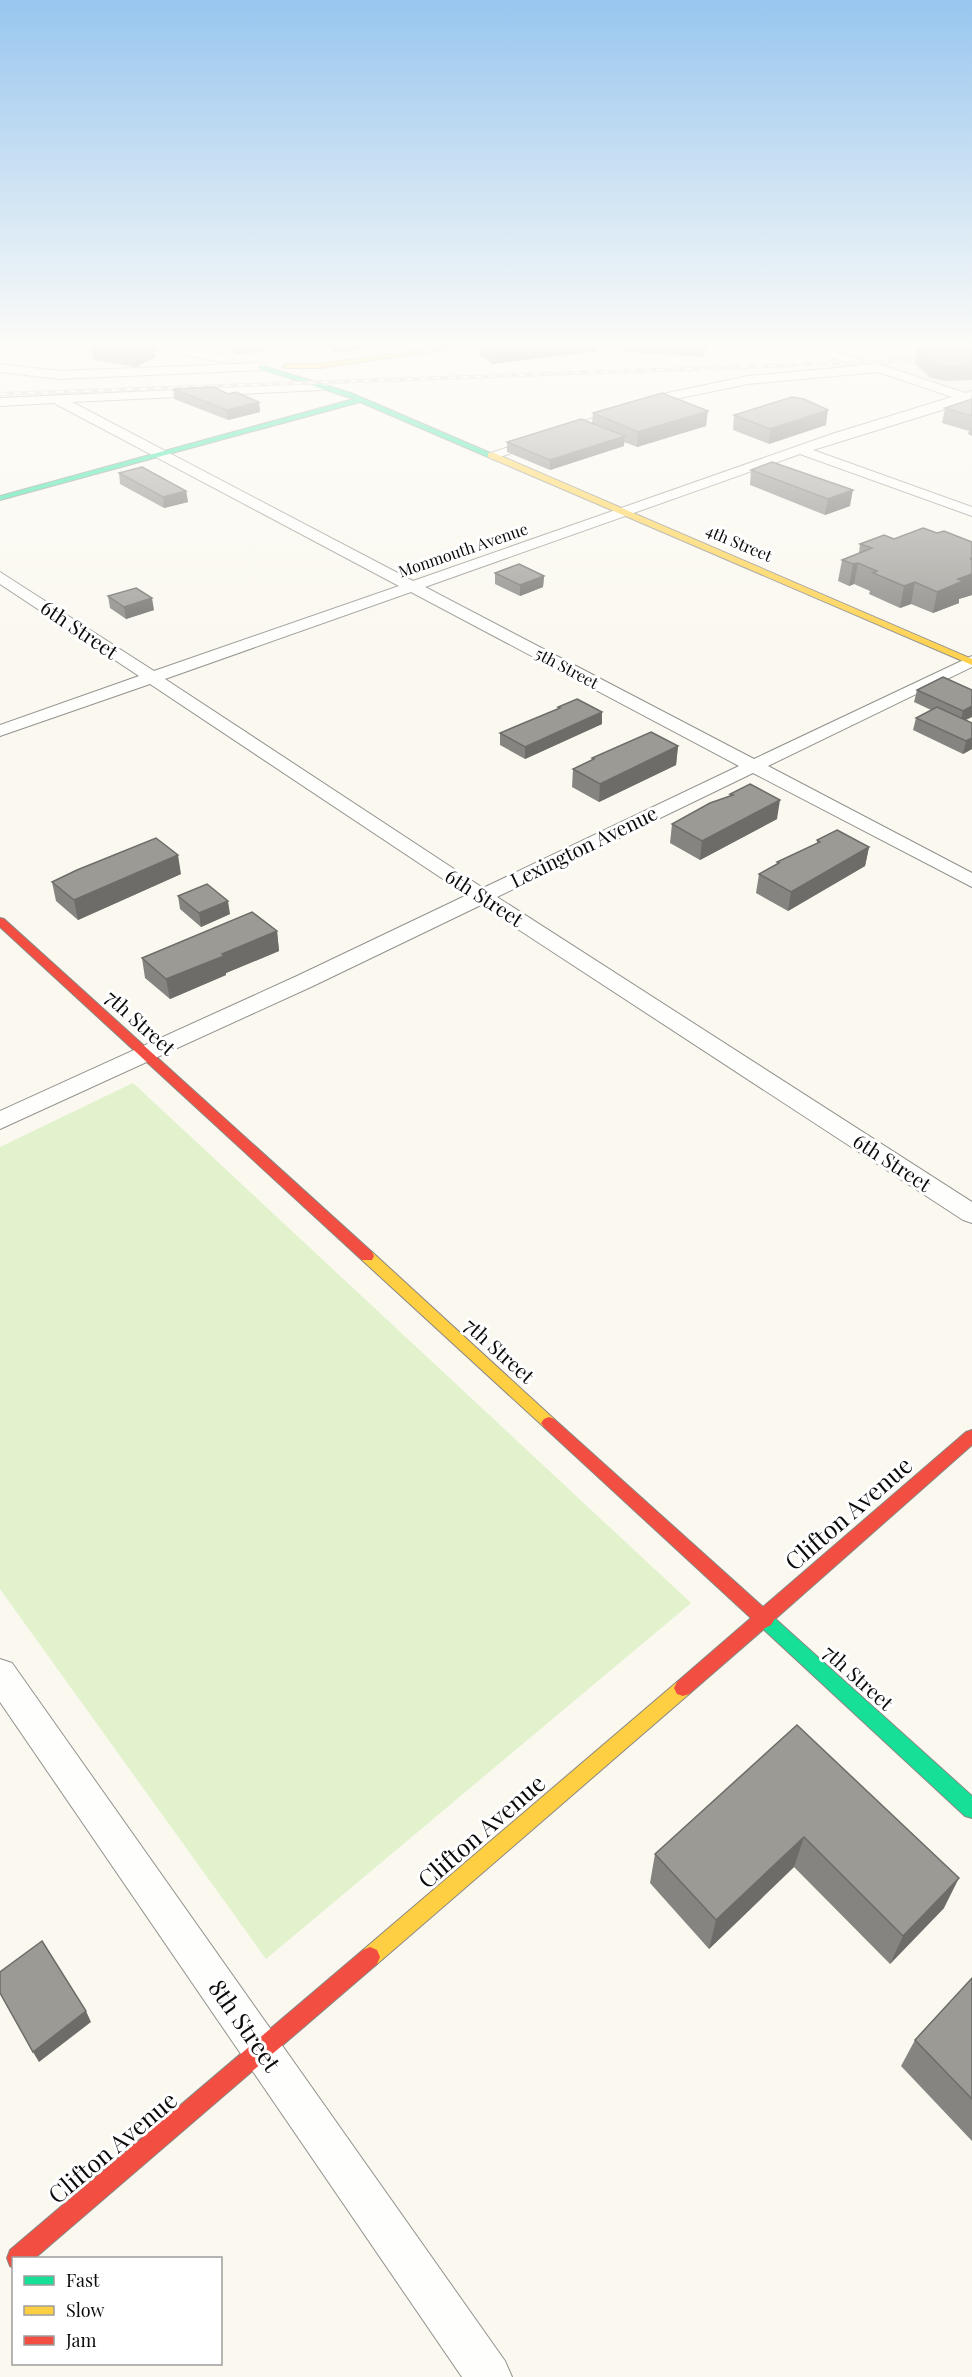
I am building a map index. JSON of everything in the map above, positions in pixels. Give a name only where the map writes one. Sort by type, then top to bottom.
[{"type":"street","points":[[0,498],[159,456]]},
{"type":"street","name":"5th Street","points":[[164,456],[972,881]]},
{"type":"street","name":"4th Street","points":[[494,456],[972,662]]},
{"type":"street","name":"Monmouth Avenue","points":[[0,731],[784,456]]},
{"type":"street","points":[[817,456],[972,512]]},
{"type":"street","name":"6th Street","points":[[0,577],[481,896],[972,1215]]},
{"type":"street","name":"Lexington Avenue","points":[[0,1121],[481,896],[972,662]]},
{"type":"street","name":"7th Street","points":[[0,921],[972,1809]]},
{"type":"street","name":"Clifton Avenue","points":[[20,2257],[764,1619],[972,1436]]},
{"type":"street","name":"8th Street","points":[[0,1674],[489,2377]]},
{"type":"green space","points":[[133,1083],[691,1603],[266,1959],[0,1589],[0,1147]]},
{"type":"building","points":[[540,456],[563,456],[550,460]]},
{"type":"building","points":[[772,462],[853,490],[828,499],[751,470]]},
{"type":"building","points":[[142,467],[186,491],[163,497],[119,473]]},
{"type":"building","points":[[923,528],[937,533],[944,531],[972,542],[972,558],[970,559],[972,559],[972,574],[958,579],[963,581],[937,592],[915,582],[904,586],[873,573],[877,571],[858,563],[853,564],[842,560],[872,548],[860,544],[884,535],[894,539]]},
{"type":"building","points":[[519,564],[544,576],[520,585],[495,573]]},
{"type":"building","points":[[136,588],[152,598],[124,607],[108,596]]},
{"type":"building","points":[[943,677],[972,690],[972,706],[963,711],[917,690]]},
{"type":"building","points":[[577,699],[602,712],[525,747],[500,733],[560,708],[558,707]]},
{"type":"building","points":[[937,707],[972,723],[972,738],[966,741],[916,718]]},
{"type":"building","points":[[651,732],[678,746],[600,784],[573,769],[594,759],[592,758]]},
{"type":"building","points":[[750,784],[780,800],[702,841],[672,824],[710,803],[733,795],[730,794]]},
{"type":"building","points":[[837,830],[869,847],[791,892],[759,874],[779,863],[777,862],[820,842],[817,840]]},
{"type":"building","points":[[156,838],[178,855],[74,900],[52,882],[77,870]]},
{"type":"building","points":[[207,884],[228,901],[199,913],[178,896]]},
{"type":"building","points":[[252,912],[277,931],[222,954],[224,956],[166,979],[142,958]]},
{"type":"building","points":[[797,1725],[959,1878],[903,1936],[804,1837],[716,1920],[655,1854]]},
{"type":"building","points":[[42,1941],[86,2011],[33,2052],[0,1993],[0,1972]]},
{"type":"building","points":[[972,1978],[972,2099],[915,2040]]},
{"type":"traffic: fast","points":[[0,498],[155,456]]},
{"type":"traffic: fast","points":[[765,1620],[972,1809]]},
{"type":"traffic: slow","points":[[493,456],[972,662]]},
{"type":"traffic: slow","points":[[367,1256],[549,1423]]},
{"type":"traffic: slow","points":[[370,1957],[683,1688]]},
{"type":"traffic: jam","points":[[0,921],[367,1256]]},
{"type":"traffic: jam","points":[[549,1423],[765,1620]]},
{"type":"traffic: jam","points":[[683,1688],[972,1436]]},
{"type":"traffic: jam","points":[[19,2257],[370,1957]]}]
